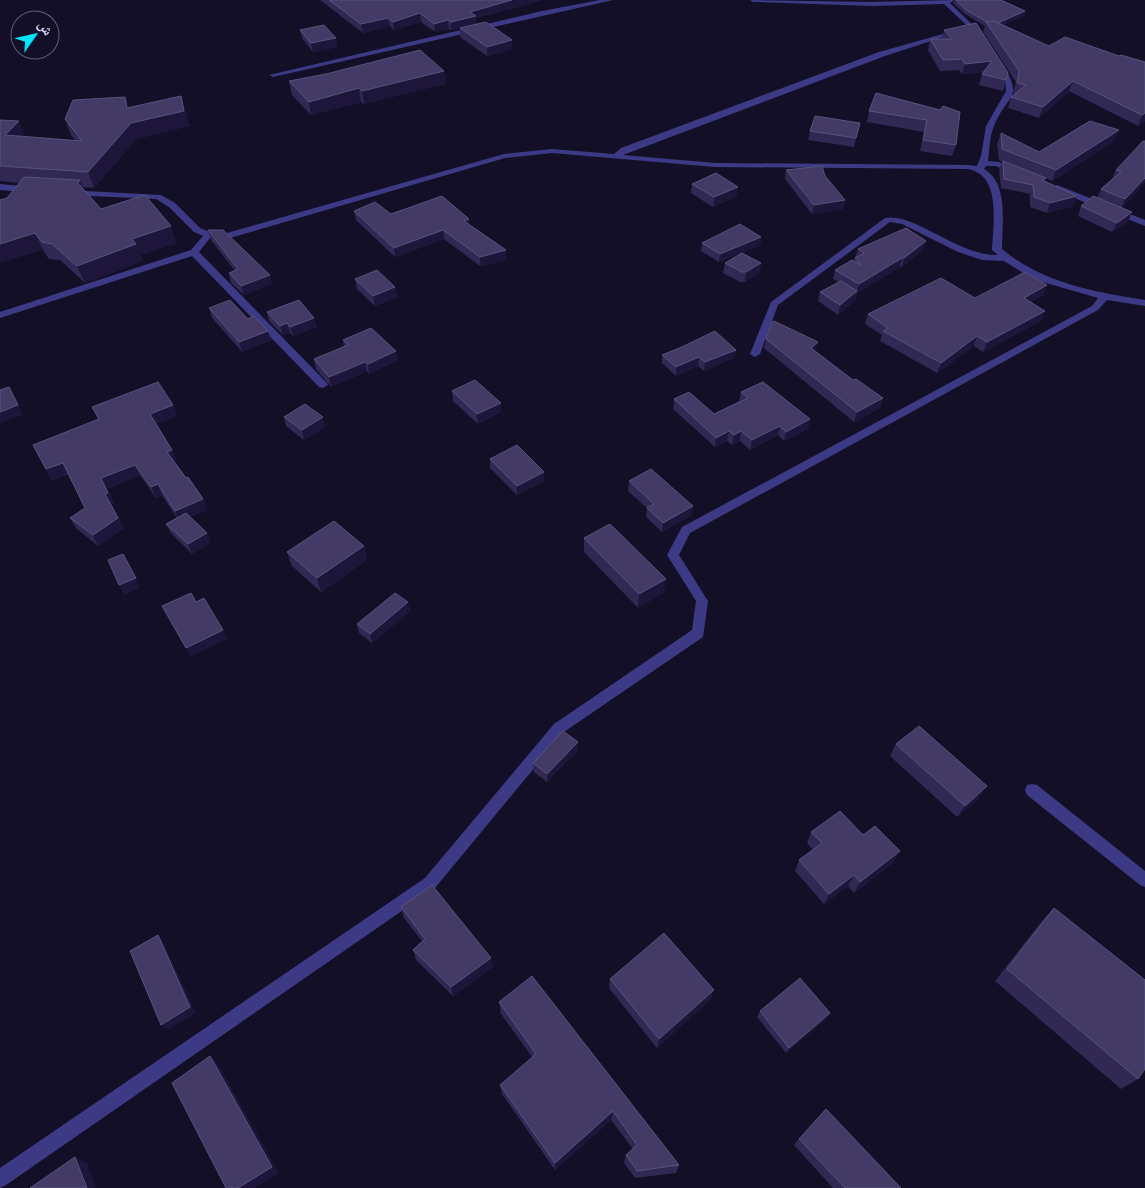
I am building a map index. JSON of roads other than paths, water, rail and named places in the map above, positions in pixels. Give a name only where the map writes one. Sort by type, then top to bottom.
[{"type":"street","points":[[273,75],[542,13],[610,0]]},
{"type":"street","points":[[753,0],[872,4],[945,1],[979,33],[984,41]]},
{"type":"street","points":[[616,156],[624,150],[892,51],[963,30],[970,25]]},
{"type":"street","points":[[994,58],[1010,83],[1011,91],[998,109],[988,132],[981,166],[992,185],[997,205],[996,250],[1016,266],[1040,277],[1104,297],[1145,303]]},
{"type":"street","points":[[59,191],[158,198],[172,205],[197,230],[208,235],[227,236],[504,156],[529,152],[552,151],[715,165],[814,167],[981,166],[996,164],[1022,174]]},
{"type":"street","points":[[1049,185],[1145,223]]},
{"type":"street","points":[[0,188],[40,190]]},
{"type":"street","points":[[755,354],[774,304],[888,220],[901,220],[968,254],[989,259],[1004,258]]},
{"type":"street","points":[[0,315],[194,252],[208,235]]},
{"type":"street","points":[[194,252],[323,385]]},
{"type":"street","points":[[0,1179],[430,883],[558,728],[698,633],[702,601],[672,555],[686,530],[1095,308],[1104,297]]},
{"type":"street","points":[[1032,790],[1145,880]]}]
